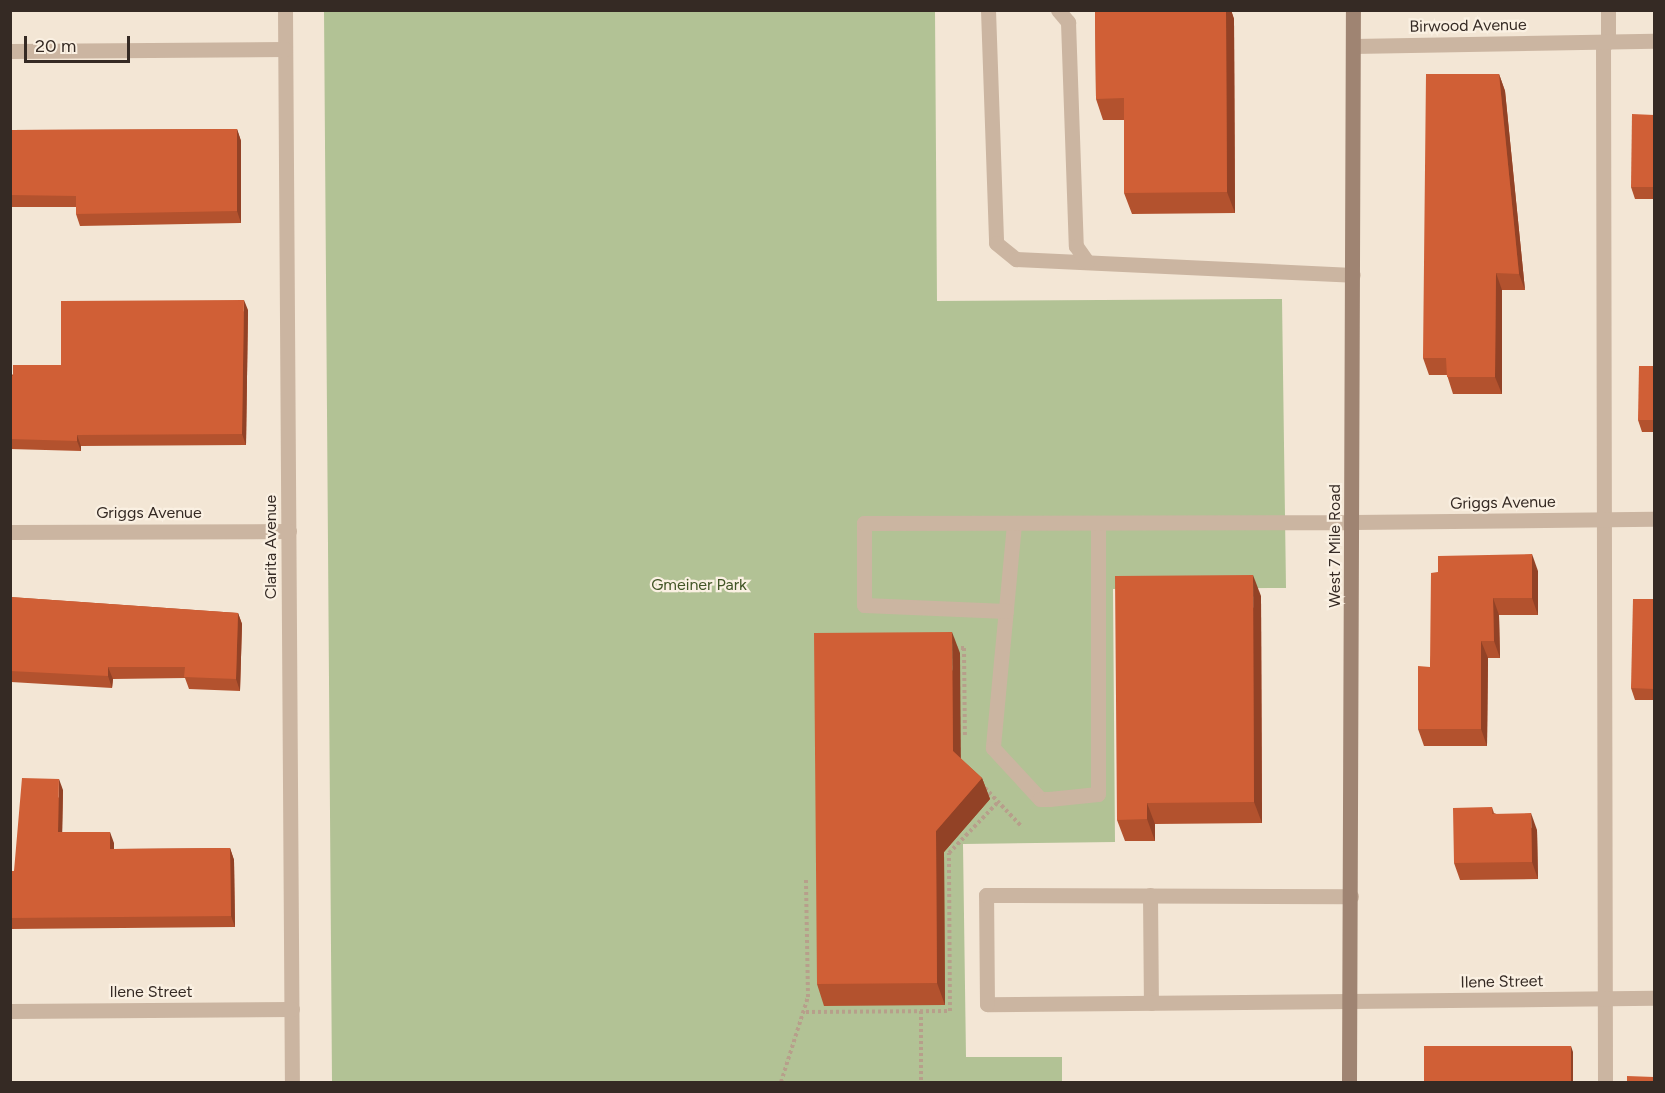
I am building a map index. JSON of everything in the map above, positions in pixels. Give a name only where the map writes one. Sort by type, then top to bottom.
[{"type":"main road","name":"West 7 Mile Road","points":[[1349,1083],[1353,522],[1353,10]]},
{"type":"street","name":"Clarita Avenue","points":[[285,10],[292,1083]]},
{"type":"street","points":[[988,10],[996,243],[1017,259],[1353,275]]},
{"type":"street","points":[[1058,10],[1068,22],[1076,246],[1087,262]]},
{"type":"street","points":[[1605,1083],[1603,519],[1608,10]]},
{"type":"street","name":"Birwood Avenue","points":[[1353,46],[1654,41]]},
{"type":"street","points":[[10,51],[285,49]]},
{"type":"street","name":"Griggs Avenue","points":[[1006,611],[864,605],[864,523],[1098,525],[1654,519]]},
{"type":"street","points":[[1014,524],[993,747],[1040,799],[1098,794],[1098,525]]},
{"type":"street","name":"Griggs Avenue","points":[[10,532],[289,531]]},
{"type":"street","name":"Ilene Street","points":[[1150,895],[986,895],[987,1004],[1654,998]]},
{"type":"street","points":[[1151,1003],[1150,895],[1350,896]]},
{"type":"street","name":"Ilene Street","points":[[10,1011],[292,1010]]},
{"type":"path","points":[[806,1012],[950,1011],[949,854],[998,802]]},
{"type":"path","points":[[781,1083],[806,1012],[806,877]]},
{"type":"path","points":[[921,1011],[921,1083]]},
{"type":"green space","name":"Gmeiner Park","points":[[324,11],[935,11],[937,301],[1282,299],[1286,588],[1113,589],[1115,842],[963,844],[966,1057],[1062,1057],[1062,1082],[332,1082]]},
{"type":"building","points":[[1095,10],[1226,10],[1227,192],[1124,193],[1124,98],[1096,99]]},
{"type":"building","points":[[1426,74],[1499,74],[1519,274],[1496,273],[1495,377],[1447,377],[1446,358],[1423,358]]},
{"type":"building","points":[[1632,114],[1654,115],[1654,187],[1631,187]]},
{"type":"building","points":[[237,129],[237,211],[76,214],[76,196],[10,195],[10,130]]},
{"type":"building","points":[[244,300],[242,434],[77,435],[77,441],[10,439],[10,375],[13,376],[13,365],[61,365],[61,301]]},
{"type":"building","points":[[1639,366],[1654,366],[1654,420],[1638,420]]},
{"type":"building","points":[[1532,554],[1532,598],[1493,598],[1494,641],[1481,641],[1481,729],[1418,729],[1418,666],[1430,667],[1431,573],[1438,572],[1438,556]]},
{"type":"building","points":[[1253,575],[1254,802],[1147,803],[1147,819],[1117,820],[1115,576]]},
{"type":"building","points":[[10,597],[238,613],[236,679],[184,677],[185,667],[108,667],[108,676],[10,671]]},
{"type":"building","points":[[1633,599],[1654,599],[1654,689],[1631,688]]},
{"type":"building","points":[[952,632],[953,751],[982,778],[936,831],[937,983],[817,984],[814,633]]},
{"type":"building","points":[[22,778],[59,779],[58,832],[110,832],[110,849],[230,848],[231,916],[10,918],[10,871],[14,871]]},
{"type":"building","points":[[1492,807],[1492,814],[1531,813],[1532,862],[1454,863],[1453,808]]},
{"type":"building","points":[[1424,1046],[1571,1046],[1571,1083],[1424,1083]]},
{"type":"building","points":[[1627,1076],[1654,1077],[1654,1083],[1627,1083]]},
{"type":"building","points":[[1187,1081],[1244,1081],[1244,1083],[1183,1083]]}]
